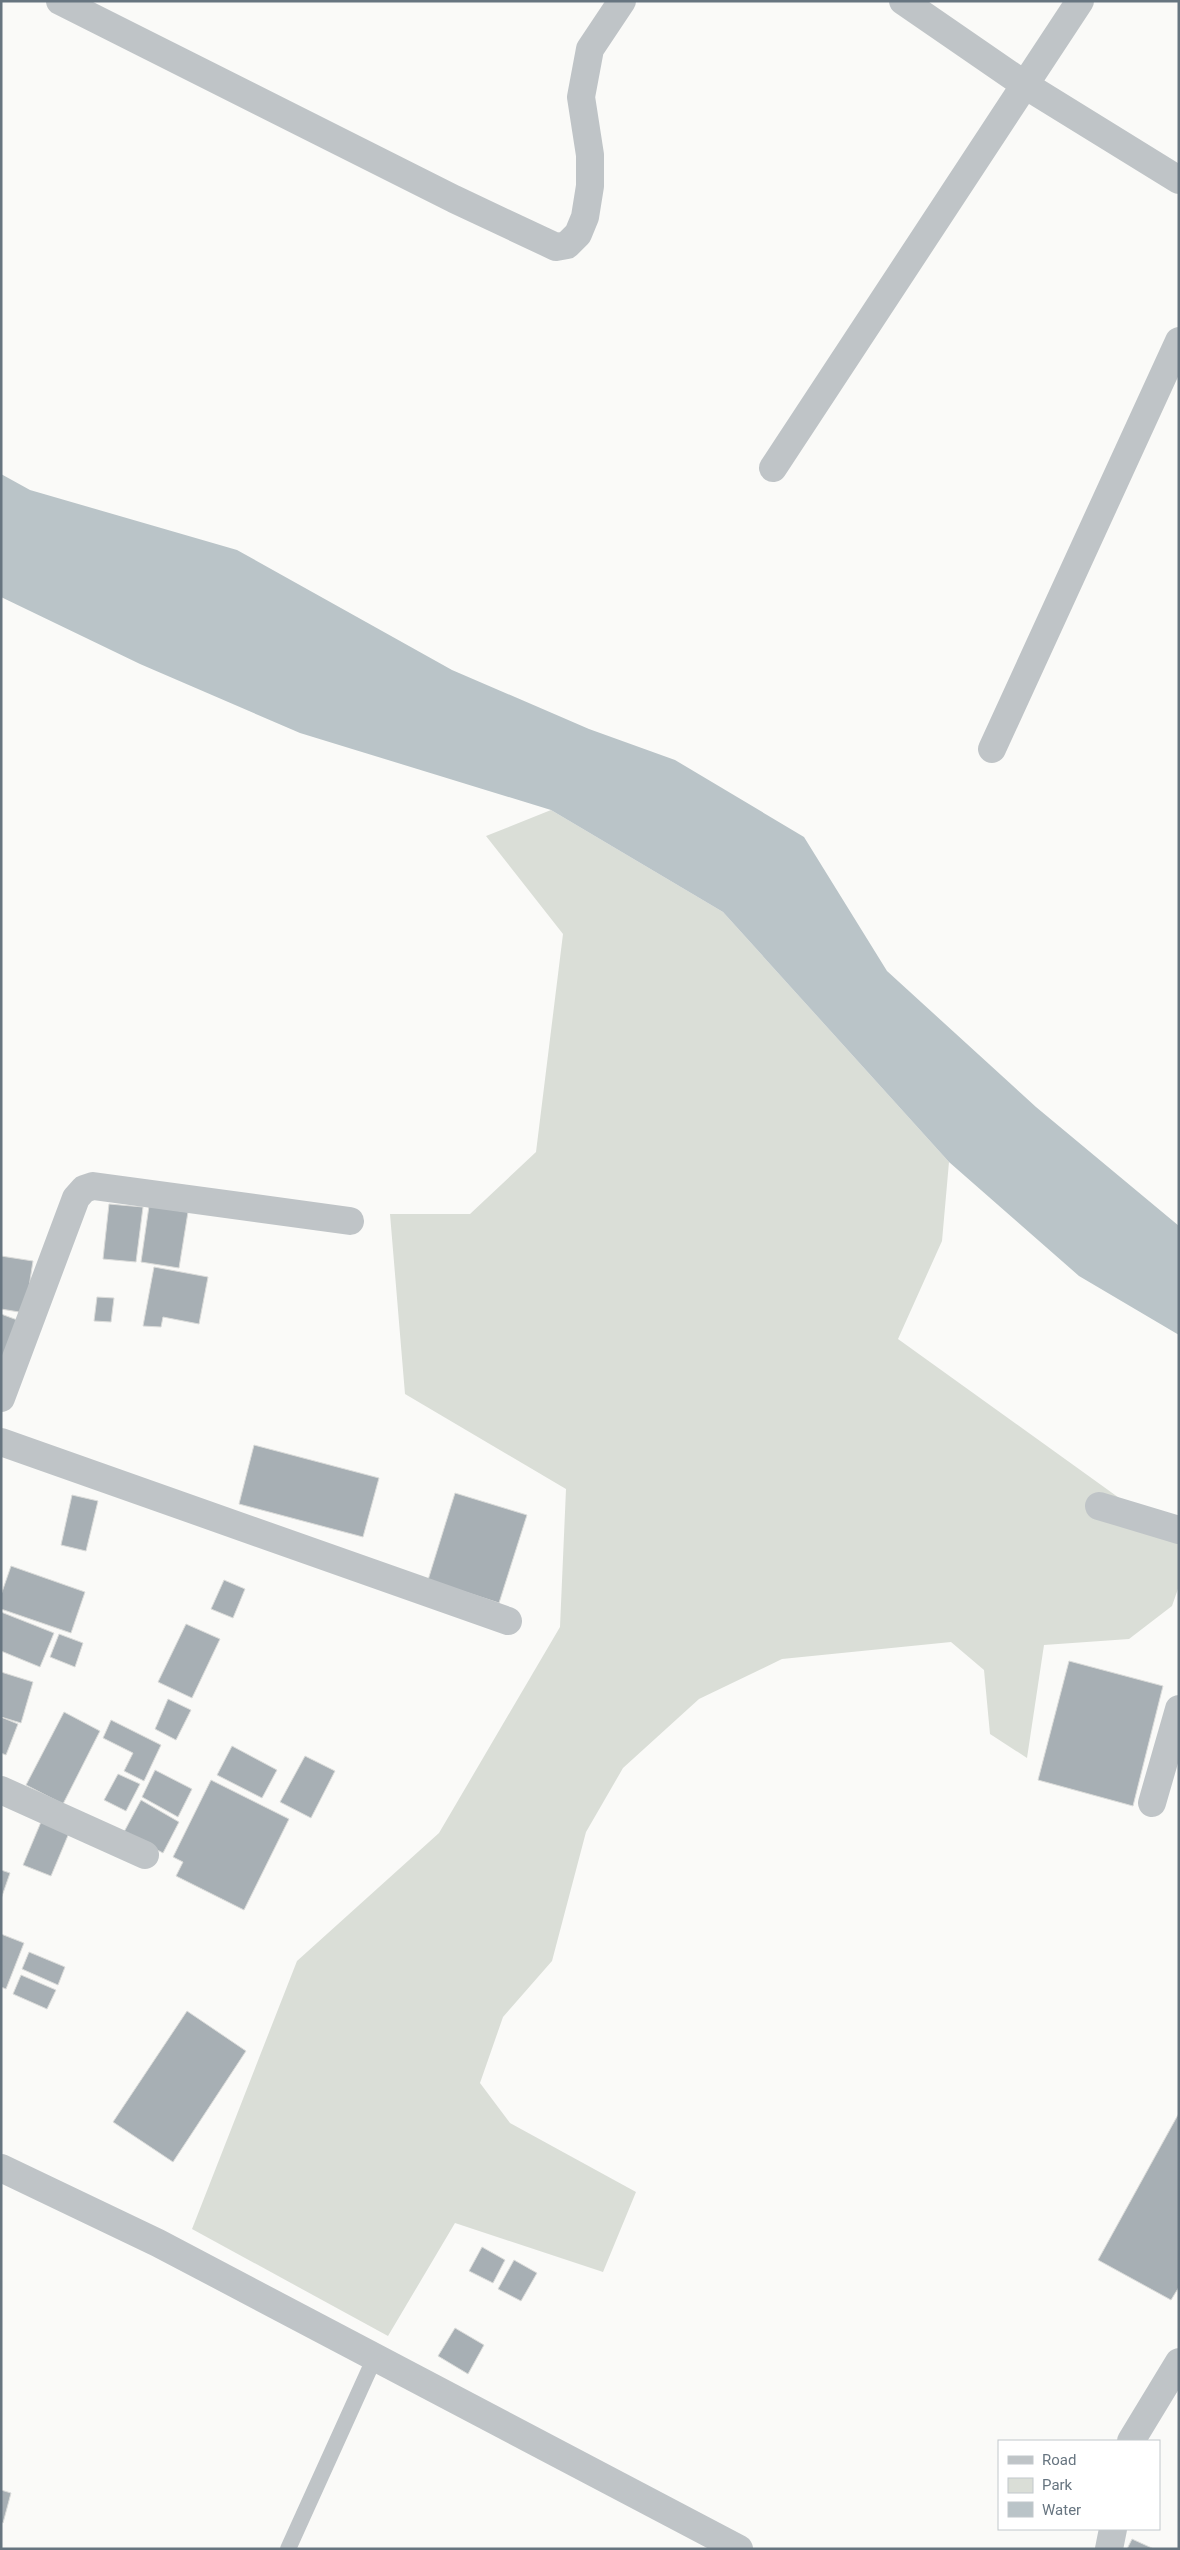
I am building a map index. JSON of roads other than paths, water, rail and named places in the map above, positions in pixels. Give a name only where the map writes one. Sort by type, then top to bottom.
[{"type":"street","points":[[60,1],[444,195],[556,247],[567,245],[578,234],[586,217],[590,186],[590,155],[581,97],[590,49],[622,1]]},
{"type":"street","points":[[903,1],[1025,85],[1179,180]]},
{"type":"street","points":[[773,468],[1080,1]]},
{"type":"street","points":[[992,749],[1179,341]]},
{"type":"street","points":[[1,1398],[76,1198],[84,1189],[93,1186],[350,1221]]},
{"type":"street","points":[[1,1442],[508,1621]]},
{"type":"street","points":[[1098,1506],[1179,1530]]},
{"type":"street","points":[[1152,1803],[1179,1709]]},
{"type":"street","points":[[1,1790],[145,1855]]},
{"type":"street","points":[[1,2168],[158,2243],[739,2549]]},
{"type":"street","points":[[1132,2440],[1179,2362]]},
{"type":"street","points":[[1109,2549],[1112,2530]]},
{"type":"lane","points":[[288,2549],[375,2357]]},
{"type":"water","points":[[1,474],[30,490],[237,550],[452,670],[589,729],[675,760],[804,837],[887,971],[1036,1107],[1179,1226],[1179,1335],[1079,1276],[949,1162],[723,912],[551,810],[300,733],[140,664],[1,597]]}]
